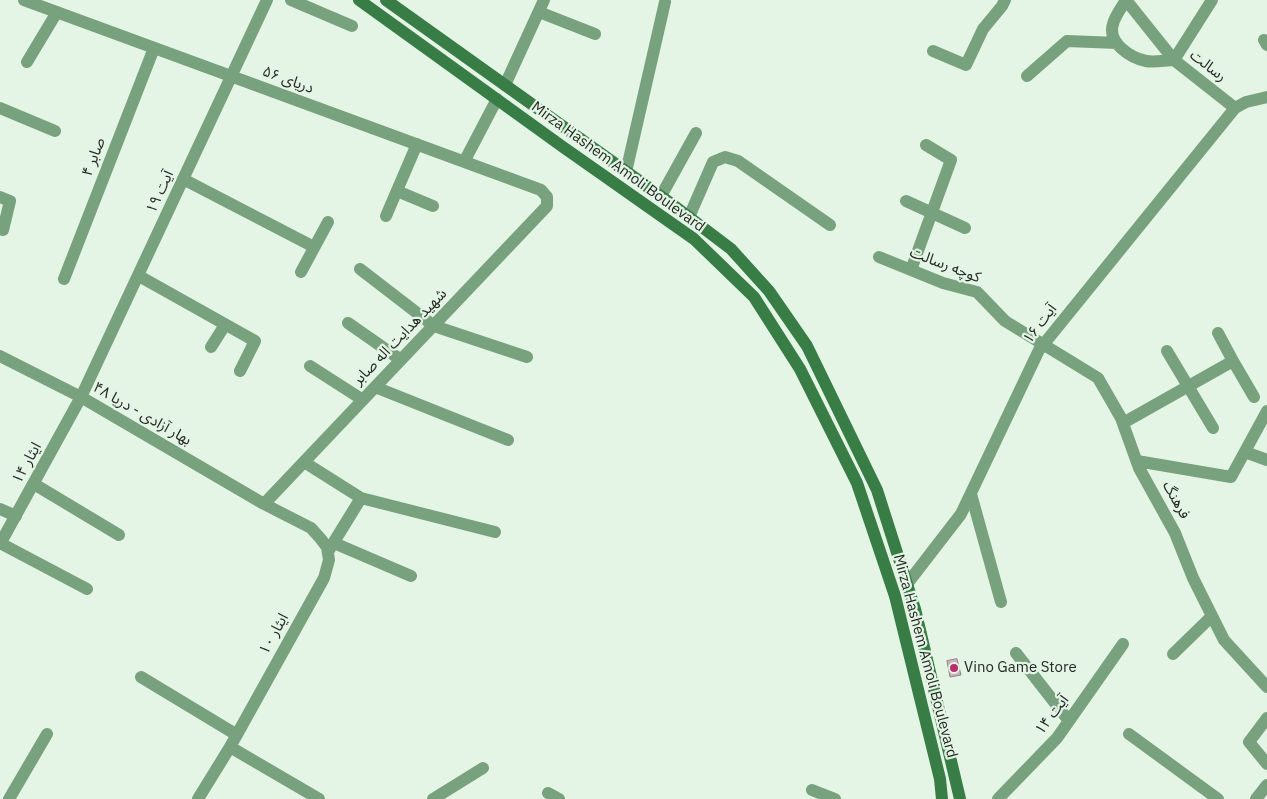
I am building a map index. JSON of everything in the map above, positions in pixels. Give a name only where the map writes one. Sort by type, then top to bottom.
[{"type":"main road","name":"Mirza Hashem Amoli Boulevard","points":[[360,0],[497,100],[694,239],[754,297],[800,369],[857,483],[895,596],[940,779],[942,799]]},
{"type":"main road","name":"Mirza Hashem Amoli Boulevard","points":[[386,0],[689,217],[731,249],[763,284],[807,346],[877,490],[915,609],[960,799]]},
{"type":"main road","points":[[575,155],[582,151],[586,143]]},
{"type":"main road","points":[[597,171],[599,163],[609,160]]},
{"type":"main road","points":[[917,686],[933,683]]},
{"type":"street","name":"دریای ۵۶","points":[[24,0],[46,4],[57,12],[541,190]]},
{"type":"street","name":"آیت ۱۹","points":[[81,397],[267,0]]},
{"type":"street","points":[[291,0],[352,26]]},
{"type":"street","points":[[933,51],[966,65],[983,29],[1005,0]]},
{"type":"street","points":[[1027,76],[1067,41],[1117,43],[1113,35],[1113,25],[1126,0],[1174,60],[1212,0]]},
{"type":"street","points":[[626,172],[665,2]]},
{"type":"street","points":[[505,85],[543,3],[595,34]]},
{"type":"street","points":[[27,62],[57,12]]},
{"type":"street","name":"رسالت","points":[[1117,43],[1122,50],[1148,62],[1174,60],[1235,108]]},
{"type":"street","name":"صابر ۴","points":[[64,279],[154,48]]},
{"type":"street","points":[[1235,108],[1246,102],[1267,97]]},
{"type":"street","points":[[464,162],[497,100]]},
{"type":"street","points":[[0,108],[55,131]]},
{"type":"street","name":"آیت ۱۶","points":[[907,584],[961,514],[1039,350],[1235,108]]},
{"type":"street","points":[[661,196],[696,134]]},
{"type":"street","points":[[386,216],[417,144]]},
{"type":"street","points":[[911,270],[951,160],[926,145]]},
{"type":"street","points":[[689,217],[712,162],[726,157],[738,162],[830,225]]},
{"type":"street","points":[[183,179],[314,247]]},
{"type":"street","name":"شهید هدایت اله صابر","points":[[264,504],[547,206],[547,197],[541,190]]},
{"type":"street","points":[[397,191],[433,206]]},
{"type":"street","points":[[0,197],[10,201],[3,230]]},
{"type":"street","points":[[906,201],[965,228]]},
{"type":"street","points":[[301,272],[328,222]]},
{"type":"street","name":"کوچه رسالت","points":[[879,257],[943,283],[977,292],[1005,321],[1044,345]]},
{"type":"street","points":[[360,269],[434,326],[527,357]]},
{"type":"street","points":[[138,276],[255,341],[240,371]]},
{"type":"street","points":[[348,322],[401,360]]},
{"type":"street","points":[[211,347],[226,325]]},
{"type":"street","points":[[1218,333],[1232,361],[1254,397]]},
{"type":"street","name":"فرهنگ","points":[[1044,345],[1098,378],[1123,423],[1136,461],[1175,533],[1193,578],[1224,640],[1267,686]]},
{"type":"street","points":[[1167,350],[1213,428]]},
{"type":"street","name":"بهار آزادی - دریا ۴۸","points":[[0,356],[81,397],[264,504]]},
{"type":"street","points":[[1123,423],[1232,361]]},
{"type":"street","points":[[310,366],[363,400]]},
{"type":"street","points":[[375,387],[508,440]]},
{"type":"street","name":"ایثار ۱۴","points":[[0,543],[81,397]]},
{"type":"street","points":[[1136,461],[1231,477],[1267,411]]},
{"type":"street","points":[[1245,452],[1267,460]]},
{"type":"street","points":[[304,462],[361,498],[495,532]]},
{"type":"street","points":[[34,484],[119,535]]},
{"type":"street","points":[[971,494],[1001,602]]},
{"type":"street","points":[[331,548],[361,498]]},
{"type":"street","points":[[264,504],[311,528],[331,548],[411,576]]},
{"type":"street","points":[[0,509],[16,516]]},
{"type":"street","points":[[0,543],[87,589]]},
{"type":"street","name":"ایثار ۱۰","points":[[198,799],[234,741],[324,578],[328,568],[331,548]]},
{"type":"street","points":[[1173,654],[1212,616]]},
{"type":"street","name":"آيت ۱۴","points":[[998,799],[1057,738],[1123,644]]},
{"type":"street","points":[[1016,653],[1069,721]]},
{"type":"street","points":[[141,677],[319,799]]},
{"type":"street","points":[[1267,718],[1249,742],[1267,764]]},
{"type":"street","points":[[9,799],[47,734]]},
{"type":"street","points":[[1128,734],[1218,799]]},
{"type":"street","points":[[433,799],[483,768]]},
{"type":"street","points":[[1256,799],[1267,785]]},
{"type":"street","points":[[812,790],[836,799]]},
{"type":"building","name":"Vino Game Store","points":[[957,659],[961,675],[950,677],[947,661]]},
{"type":"place","name":"Vino Game Store","points":[[954,668]]}]
